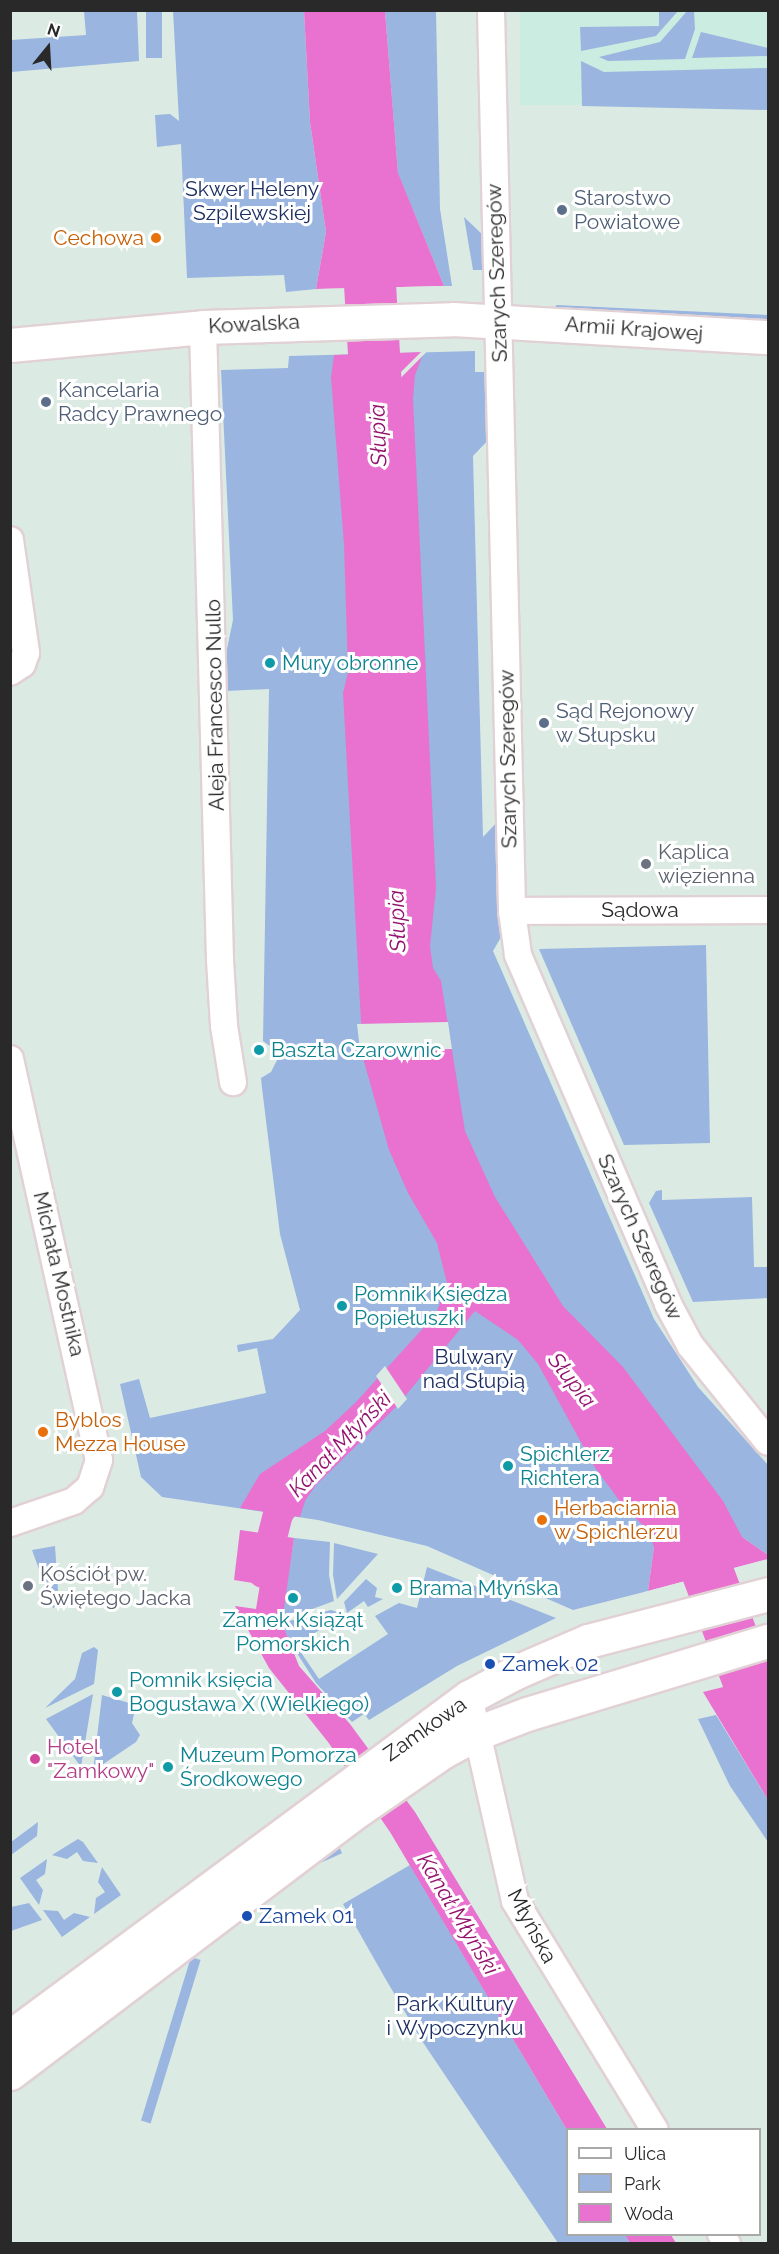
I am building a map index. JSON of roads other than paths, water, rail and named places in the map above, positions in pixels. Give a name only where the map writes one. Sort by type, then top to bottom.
[{"type":"main road","name":"Kowalska","points":[[10,345],[203,327],[289,322],[499,320]]},
{"type":"main road","name":"Armii Krajowej","points":[[499,320],[768,337]]},
{"type":"main road","name":"Zamkowa","points":[[10,2037],[469,1697],[564,1649],[648,1623],[768,1594]]},
{"type":"main road","name":"Zamkowa","points":[[10,2073],[351,1815],[477,1733],[672,1668],[768,1641]]},
{"type":"street","name":"Szarych Szeregów","points":[[491,10],[512,911],[518,955],[668,1304],[690,1345],[768,1442]]},
{"type":"street","name":"Aleja Francesco Nullo","points":[[203,327],[220,960],[224,1026],[233,1082]]},
{"type":"street","points":[[10,540],[26,653],[22,664],[10,672]]},
{"type":"street","name":"Sądowa","points":[[512,911],[768,910]]},
{"type":"street","name":"Michała Mostnika","points":[[10,1059],[97,1446],[96,1474],[90,1487],[66,1505],[10,1523]]},
{"type":"street","name":"Młyńska","points":[[469,1697],[515,1901],[654,2128]]},
{"type":"water","points":[[304,11],[385,11],[398,173],[444,286],[316,289],[326,232],[310,122]]},
{"type":"water","points":[[424,352],[415,375],[413,399],[436,888],[430,946],[433,968],[441,981],[465,1131],[495,1197],[563,1306],[623,1367],[723,1501],[742,1537],[768,1555],[768,1559],[648,1591],[654,1547],[649,1531],[624,1507],[594,1466],[538,1364],[518,1340],[475,1311],[397,1406],[316,1485],[306,1498],[300,1517],[240,1508],[260,1474],[325,1431],[355,1403],[436,1314],[447,1283],[437,1243],[408,1193],[389,1150],[363,1058],[343,693],[348,672],[344,545],[331,377],[334,355]]},
{"type":"water","points":[[240,1530],[294,1538],[282,1623],[299,1666],[350,1724],[415,1812],[606,2128],[566,2128],[390,1832],[328,1742],[269,1668],[235,1606],[256,1609],[260,1584],[234,1580]]},
{"type":"water","points":[[768,1676],[768,1800],[703,1692]]},
{"type":"water","points":[[626,2236],[672,2236],[676,2243],[630,2243]]},
{"type":"waterway","name":"Słupia","points":[[366,215],[378,424]]},
{"type":"waterway","name":"Kanał Młyński","points":[[263,1573],[278,1514],[301,1480]]},
{"type":"waterway","name":"Słupia","points":[[674,1512],[695,1539],[768,1732]]},
{"type":"place","name":"Starostwo Powiatowe","points":[[562,210]]},
{"type":"place","name":"Cechowa","points":[[156,238]]},
{"type":"place","name":"Kancelaria Radcy Prawnego","points":[[46,402]]},
{"type":"place","name":"Mury obronne","points":[[270,663]]},
{"type":"place","name":"Sąd Rejonowy w Słupsku","points":[[544,723]]},
{"type":"place","name":"Kaplica więzienna","points":[[646,864]]},
{"type":"place","name":"Baszta Czarownic","points":[[259,1050]]},
{"type":"place","name":"Pomnik Księdza Popiełuszki","points":[[342,1306]]},
{"type":"place","name":"Byblos Mezza House","points":[[43,1432]]},
{"type":"place","name":"Spichlerz Richtera","points":[[508,1466]]},
{"type":"place","name":"Herbaciarnia w Spichlerzu","points":[[542,1520]]},
{"type":"place","name":"Kościół pw. Świętego Jacka","points":[[28,1586]]},
{"type":"place","name":"Brama Młyńska","points":[[397,1588]]},
{"type":"place","name":"Zamek Książąt Pomorskich","points":[[293,1598]]},
{"type":"place","name":"Zamek 02","points":[[490,1664]]},
{"type":"place","name":"Pomnik księcia Bogusława X (Wielkiego)","points":[[117,1692]]},
{"type":"place","name":"Hotel \"Zamkowy\"","points":[[35,1759]]},
{"type":"place","name":"Muzeum Pomorza Środkowego","points":[[168,1767]]},
{"type":"place","name":"Zamek 01","points":[[247,1916]]},
{"type":"park label","name":"Skwer Heleny Szpilewskiej","points":[[252,201]]},
{"type":"park label","name":"Bulwary nad Słupią","points":[[474,1369]]},
{"type":"park label","name":"Park Kultury i Wypoczynku","points":[[455,2016]]}]
